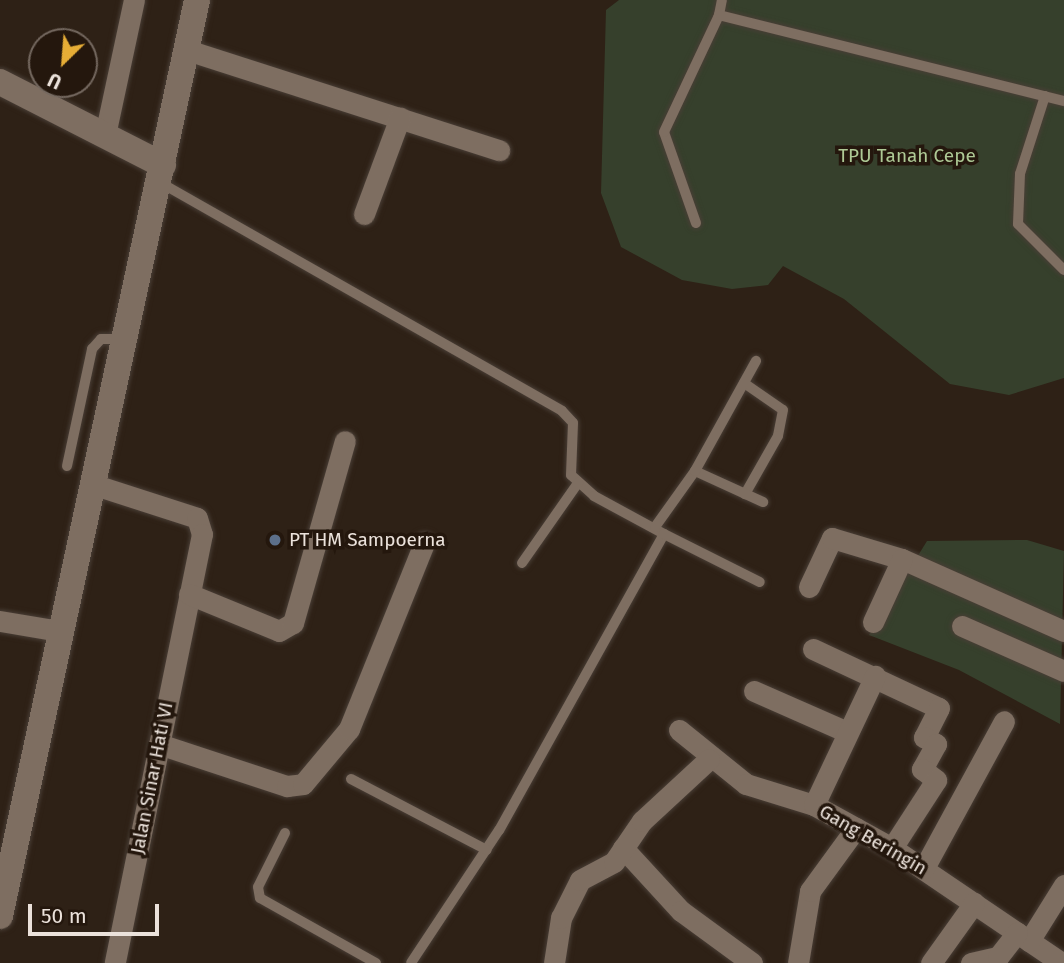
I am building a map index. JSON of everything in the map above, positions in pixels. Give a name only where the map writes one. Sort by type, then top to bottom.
[{"type":"street","points":[[105,135],[134,0]]},
{"type":"street","points":[[0,916],[92,484],[162,174],[197,0]]},
{"type":"street","points":[[187,50],[499,150]]},
{"type":"street","points":[[0,82],[140,153],[162,174]]},
{"type":"street","points":[[364,214],[400,117]]},
{"type":"street","points":[[189,594],[279,631],[293,623],[345,442]]},
{"type":"street","name":"Jalan Sinar Hati VI","points":[[92,484],[197,518],[202,534],[115,963]]},
{"type":"street","points":[[809,587],[832,538],[902,559],[1064,631]]},
{"type":"street","points":[[159,744],[287,786],[303,784],[349,729],[424,543]]},
{"type":"street","points":[[873,622],[902,559]]},
{"type":"street","points":[[0,621],[60,632]]},
{"type":"street","points":[[962,626],[1064,671]]},
{"type":"street","points":[[813,649],[939,708],[924,737],[936,744],[922,769],[936,780],[892,848]]},
{"type":"street","points":[[814,805],[845,731],[875,676]]},
{"type":"street","points":[[754,691],[845,731]]},
{"type":"street","points":[[924,868],[1004,721]]},
{"type":"street","name":"Gang Beringin","points":[[680,730],[709,759],[746,784],[814,805],[892,848],[1062,963]]},
{"type":"street","points":[[554,963],[561,918],[580,880],[614,862],[642,821],[709,759]]},
{"type":"street","points":[[798,963],[810,891],[856,828]]},
{"type":"street","points":[[623,848],[681,911],[752,963]]},
{"type":"street","points":[[971,963],[998,957],[1023,937],[1064,885]]},
{"type":"street","points":[[931,963],[974,903]]},
{"type":"lane","points":[[696,223],[664,132],[719,15],[722,0]]},
{"type":"lane","points":[[719,15],[1064,101]]},
{"type":"lane","points":[[1045,96],[1020,174],[1018,224],[1064,270]]},
{"type":"lane","points":[[162,174],[569,416],[568,463],[578,483],[659,530],[760,582]]},
{"type":"lane","points":[[67,466],[93,349],[101,339],[125,339]]},
{"type":"lane","points":[[411,963],[487,850],[659,530],[756,361]]},
{"type":"lane","points":[[744,383],[783,410],[778,436],[745,494]]},
{"type":"lane","points":[[695,471],[763,502]]},
{"type":"lane","points":[[522,563],[578,483]]},
{"type":"lane","points":[[351,779],[487,850]]},
{"type":"lane","points":[[285,833],[258,887],[260,898],[376,963]]},
{"type":"green space","name":"TPU Tanah Cepe","points":[[619,0],[1064,0],[1064,378],[1009,395],[950,384],[844,299],[783,266],[768,285],[732,289],[682,280],[621,247],[601,193],[606,10]]},
{"type":"green space","points":[[1027,540],[1064,551],[1060,724],[959,670],[869,635],[927,541]]},
{"type":"place","name":"PT HM Sampoerna","points":[[275,540]]}]
